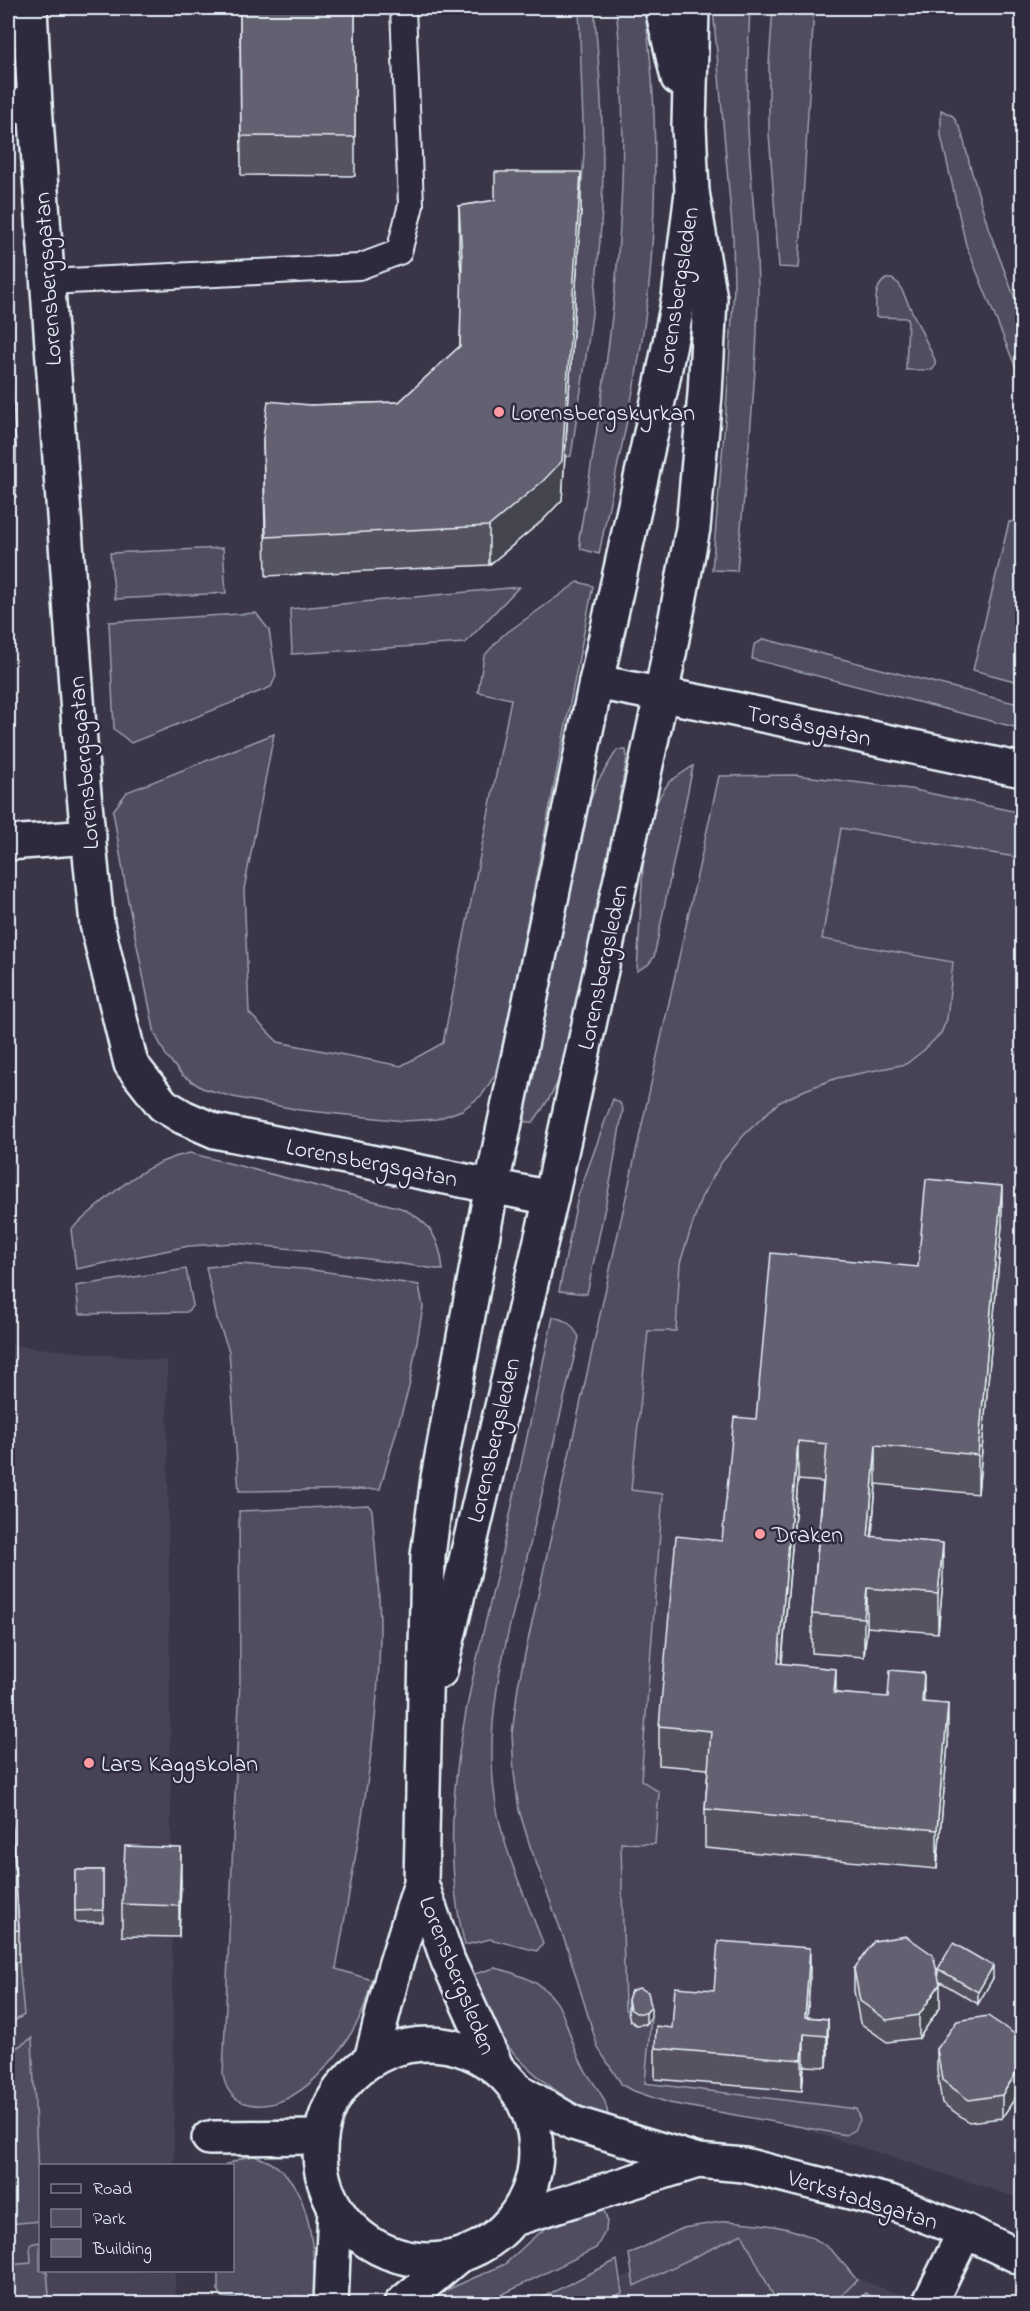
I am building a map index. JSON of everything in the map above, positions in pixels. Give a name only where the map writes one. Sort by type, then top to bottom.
[{"type":"street","name":"Lorensbergsgatan","points":[[30,8],[21,105],[48,282],[97,924],[131,1064],[163,1105],[215,1131],[551,1198]]},
{"type":"street","name":"Lorensbergsleden","points":[[662,8],[689,126]]},
{"type":"street","name":"Lorensbergsleden","points":[[425,1732],[551,1198],[661,696],[693,528],[705,394],[710,299],[692,192],[689,126],[692,8]]},
{"type":"street","name":"Lorensbergsleden","points":[[371,2060],[395,1966],[421,1883],[429,1545],[438,1478],[492,1185],[596,682],[640,489],[679,297],[692,192]]},
{"type":"street","name":"Torsåsgatan","points":[[596,682],[1023,770]]},
{"type":"street","points":[[8,843],[89,837]]},
{"type":"street","name":"Lorensbergsleden","points":[[401,2304],[458,2256],[489,2242],[514,2219],[531,2190],[537,2157],[533,2122],[519,2091],[496,2066],[448,1961],[421,1883]]},
{"type":"street","name":"Lorensbergsleden","points":[[458,2256],[424,2261],[381,2252],[359,2235],[335,2207],[322,2174],[321,2137],[329,2106],[347,2080],[371,2060],[400,2047],[417,2043],[465,2050],[496,2066]]},
{"type":"street","name":"Verkstadsgatan","points":[[519,2091],[573,2123],[698,2161],[744,2165],[890,2202],[965,2231],[1023,2258]]},
{"type":"street","points":[[209,2138],[321,2137]]},
{"type":"street","name":"Verkstadsgatan","points":[[514,2219],[698,2161]]},
{"type":"street","name":"Lorensbergsleden","points":[[331,2304],[335,2207]]},
{"type":"street","points":[[928,2304],[965,2231]]},
{"type":"lane","points":[[48,282],[360,267],[399,252],[411,205],[403,8]]},
{"type":"shaded area","points":[[1022,190],[1022,217],[1011,207]]},
{"type":"shaded area","points":[[796,775],[910,789],[1022,813],[1022,2199],[626,2072],[598,1438],[728,825]]},
{"type":"shaded area","name":"Lars Kaggskolan","points":[[8,1345],[167,1361],[174,2164],[39,2164],[39,2272],[175,2272],[175,2303],[8,2303]]},
{"type":"shaded area","points":[[727,2228],[921,2303],[567,2304]]},
{"type":"green space","points":[[579,8],[594,8],[603,158],[602,208],[594,301],[585,363],[571,456],[565,457],[584,153]]},
{"type":"green space","points":[[616,8],[644,8],[654,103],[654,199],[651,262],[643,335],[630,409],[599,554],[581,549],[579,539],[609,341],[621,208],[623,142]]},
{"type":"green space","points":[[713,8],[750,8],[747,111],[758,294],[753,398],[737,571],[712,570],[734,287],[733,237]]},
{"type":"green space","points":[[773,8],[814,8],[799,268],[779,267],[769,133],[769,64]]},
{"type":"green space","points":[[941,110],[953,116],[961,130],[989,230],[1022,317],[1022,383],[966,245],[941,136]]},
{"type":"green space","points":[[886,279],[892,279],[899,284],[935,360],[932,370],[906,370],[908,318],[876,317],[877,291]]},
{"type":"green space","points":[[1022,520],[1022,683],[973,670],[1009,522]]},
{"type":"green space","points":[[223,548],[226,593],[115,599],[110,553]]},
{"type":"green space","points":[[578,582],[593,586],[507,1026],[495,1075],[482,1095],[462,1110],[437,1119],[404,1121],[300,1110],[233,1097],[202,1088],[182,1075],[167,1057],[155,1034],[128,901],[113,811],[127,792],[274,734],[244,889],[249,1013],[278,1042],[401,1066],[443,1043],[511,699],[478,692],[484,656],[502,636]]},
{"type":"green space","points":[[519,587],[465,643],[292,654],[290,609]]},
{"type":"green space","points":[[256,613],[269,630],[276,676],[271,687],[131,743],[114,729],[109,622]]},
{"type":"green space","points":[[764,639],[1022,705],[1022,729],[752,659],[754,645]]},
{"type":"green space","points":[[617,750],[626,750],[627,758],[575,1027],[555,1088],[533,1122],[526,1122],[524,1114],[585,814],[598,781]]},
{"type":"green space","points":[[693,766],[654,957],[648,965],[637,971],[643,866],[654,809],[669,782]]},
{"type":"green space","points":[[796,775],[910,789],[1022,813],[1022,858],[841,828],[822,939],[953,962],[947,1019],[941,1033],[906,1064],[837,1078],[805,1090],[778,1103],[744,1135],[721,1163],[701,1198],[680,1263],[676,1331],[648,1331],[631,1490],[663,1494],[641,1780],[659,1792],[655,1844],[621,1843],[625,2010],[651,2017],[645,2083],[856,2109],[860,2120],[855,2130],[846,2135],[669,2103],[622,2085],[598,2048],[567,1947],[529,1843],[519,1810],[512,1734],[518,1686],[719,776]]},
{"type":"green space","points":[[613,1099],[620,1103],[623,1109],[587,1294],[559,1291],[578,1196]]},
{"type":"green space","points":[[190,1153],[401,1208],[419,1219],[432,1232],[442,1259],[443,1270],[314,1251],[235,1243],[189,1246],[76,1269],[71,1229],[140,1173],[172,1158]]},
{"type":"green space","points":[[241,1264],[313,1270],[419,1285],[423,1307],[409,1387],[380,1489],[239,1491],[229,1351],[217,1319],[206,1267]]},
{"type":"green space","points":[[186,1269],[193,1305],[187,1312],[79,1314],[76,1286]]},
{"type":"green space","points":[[553,1317],[568,1323],[579,1337],[506,1641],[499,1674],[492,1739],[492,1772],[496,1805],[504,1840],[543,1943],[537,1951],[490,1939],[465,1945],[456,1897],[452,1849],[459,1752],[467,1704]]},
{"type":"green space","points":[[368,1505],[372,1510],[378,1584],[379,1672],[365,1799],[336,1969],[372,1980],[363,2010],[351,2034],[328,2065],[314,2079],[283,2100],[266,2105],[248,2104],[238,2100],[231,2093],[223,2074],[240,1680],[239,1511]]},
{"type":"green space","points":[[8,1962],[19,1962],[24,2015],[8,2025]]},
{"type":"green space","points":[[495,1968],[526,1978],[540,1986],[558,2004],[582,2064],[605,2103],[608,2118],[571,2100],[553,2088],[536,2075],[506,2044],[484,2010],[471,1975]]},
{"type":"green space","points":[[32,2038],[39,2221],[8,2224],[8,2053]]},
{"type":"green space","points":[[253,2156],[273,2164],[288,2177],[299,2194],[311,2235],[315,2298],[296,2296],[266,2302],[222,2297],[218,2291],[218,2272],[234,2272],[234,2164],[228,2164]]},
{"type":"green space","points":[[603,2206],[607,2220],[606,2230],[596,2248],[485,2303],[427,2304],[440,2293],[505,2264],[553,2223]]},
{"type":"green space","points":[[727,2221],[783,2228],[810,2237],[833,2252],[857,2280],[834,2303],[777,2303],[742,2234],[634,2286],[629,2254],[683,2228]]},
{"type":"green space","points":[[39,2242],[39,2272],[47,2272],[49,2295],[42,2303],[8,2303],[8,2265],[31,2263],[30,2244]]},
{"type":"green space","points":[[617,2260],[622,2293],[600,2303],[531,2303]]},
{"type":"green space","points":[[866,2293],[881,2303],[855,2303]]},
{"type":"building","points":[[240,8],[355,8],[355,137],[241,136]]},
{"type":"building","name":"Lorensbergskyrkan","points":[[495,172],[581,172],[562,461],[543,481],[489,526],[266,537],[263,439],[268,401],[310,405],[399,402],[460,346],[462,259],[459,206],[495,200]]},
{"type":"building","points":[[8,315],[16,448],[8,449]]},
{"type":"building","name":"Draken","points":[[926,1179],[1002,1186],[978,1455],[876,1445],[868,1536],[943,1543],[938,1594],[867,1588],[864,1618],[812,1614],[827,1444],[798,1441],[778,1663],[836,1669],[834,1693],[888,1697],[890,1670],[924,1673],[922,1702],[948,1704],[937,1830],[705,1809],[711,1731],[659,1726],[676,1536],[722,1541],[734,1417],[756,1419],[771,1253],[918,1267]]},
{"type":"building","points":[[8,1756],[19,1930],[8,1931]]},
{"type":"building","points":[[125,1846],[181,1848],[179,1906],[122,1904]]},
{"type":"building","points":[[75,1870],[103,1870],[103,1910],[75,1911]]},
{"type":"building","points":[[906,1936],[933,1955],[940,1984],[919,2015],[887,2020],[860,2001],[854,1969],[874,1941]]},
{"type":"building","points":[[718,1941],[810,1948],[805,2017],[828,2019],[827,2036],[804,2034],[802,2060],[655,2048],[656,2026],[672,2028],[675,1987],[714,1990]]},
{"type":"building","points":[[953,1943],[993,1966],[978,1992],[938,1969]]},
{"type":"building","points":[[639,1988],[648,1992],[651,2006],[646,2013],[636,2013],[630,2009],[628,2000],[631,1991]]},
{"type":"building","points":[[988,2016],[1016,2035],[1022,2064],[1002,2095],[969,2100],[942,2080],[937,2049],[957,2021]]},
{"type":"place","name":"Lorensbergskyrkan","points":[[499,412]]},
{"type":"place","name":"Draken","points":[[760,1534]]},
{"type":"place","name":"Lars Kaggskolan","points":[[89,1763]]}]
